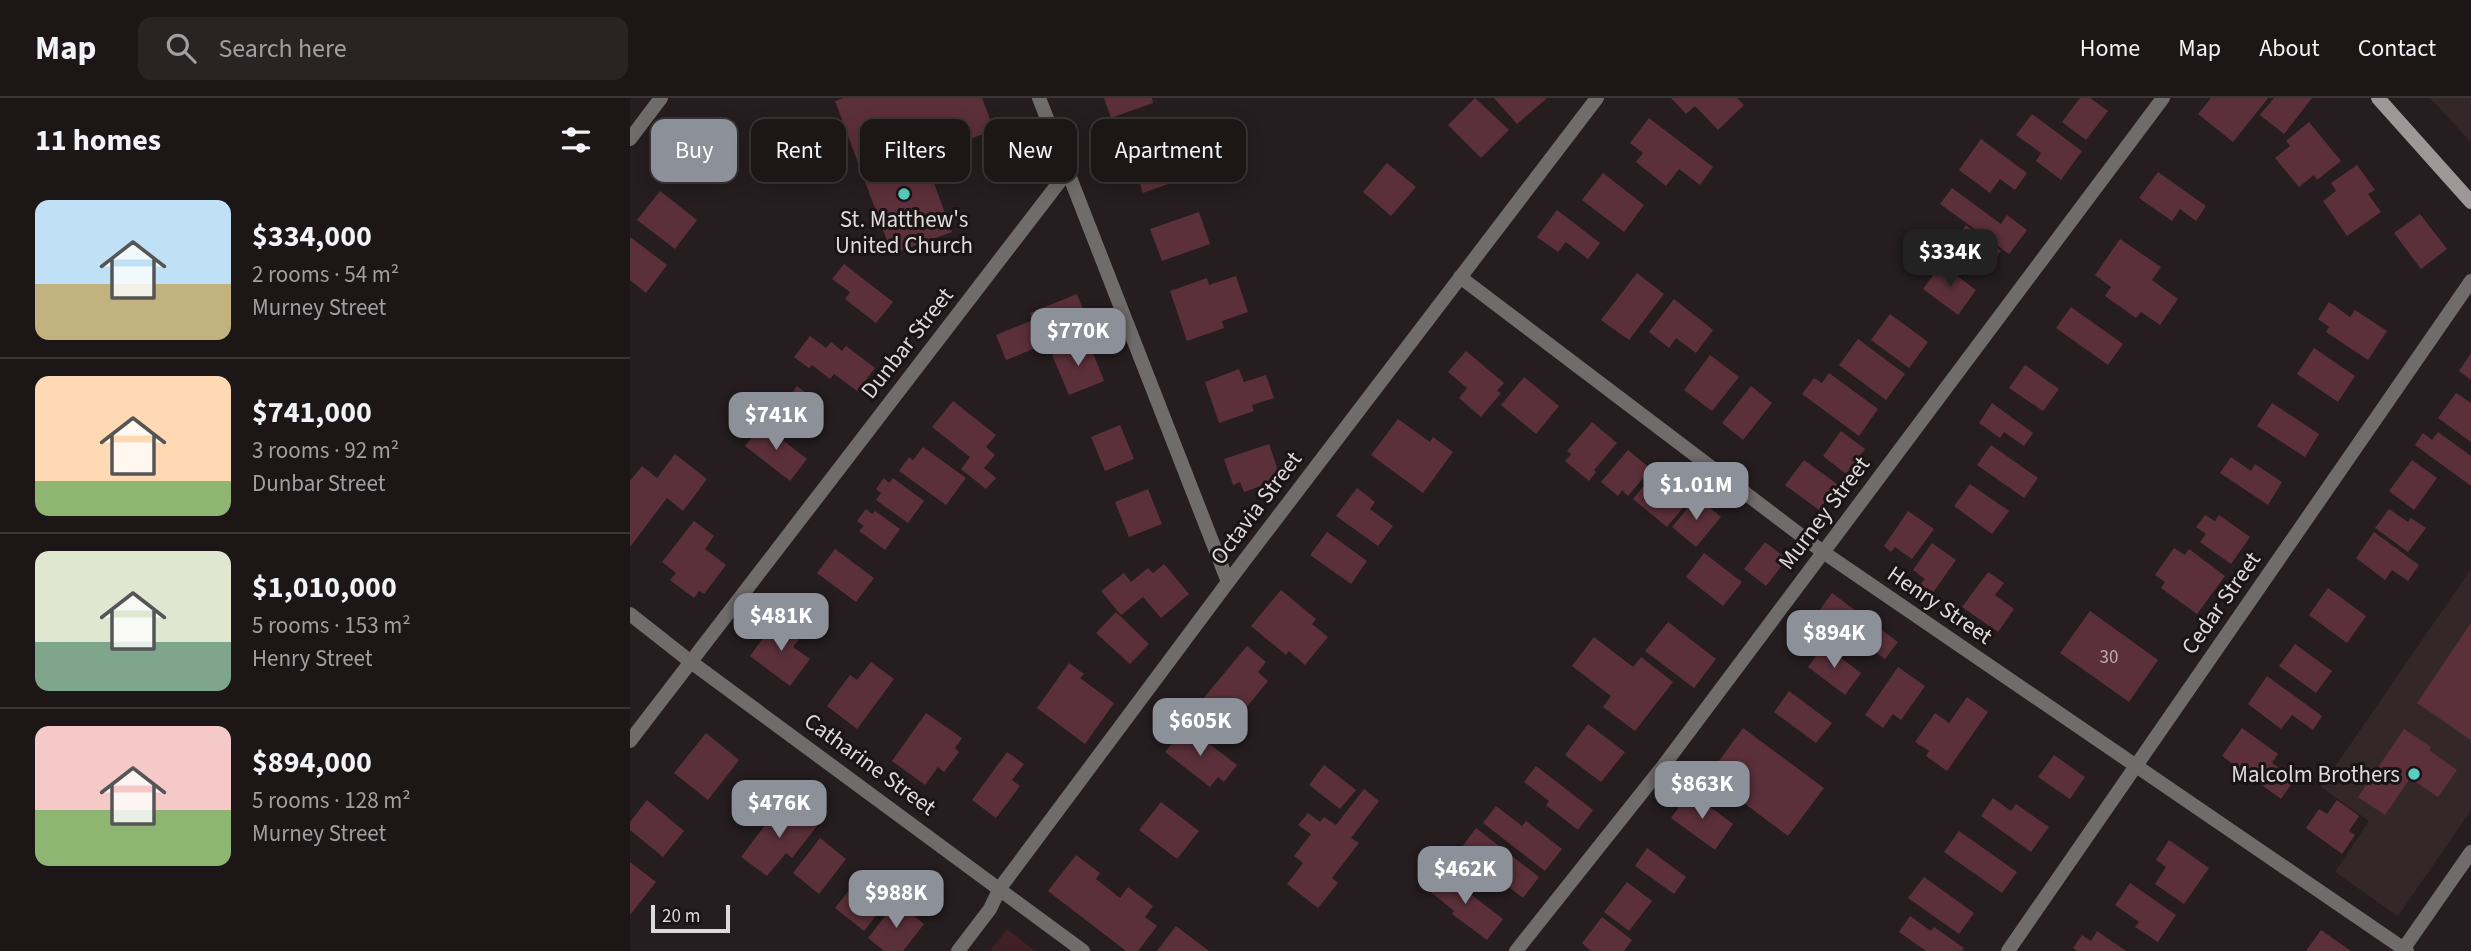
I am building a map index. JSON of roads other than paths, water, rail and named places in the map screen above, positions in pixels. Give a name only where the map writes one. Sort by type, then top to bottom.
[{"type":"main road","points":[[2378,98],[2471,202]]},
{"type":"street","points":[[630,139],[661,98]]},
{"type":"street","points":[[1039,98],[1047,119]]},
{"type":"street","name":"Octavia Street","points":[[958,951],[990,909],[1000,888],[1228,582],[1597,98]]},
{"type":"street","name":"Murney Street","points":[[1516,951],[1664,765],[2163,98]]},
{"type":"street","name":"Dunbar Street","points":[[630,741],[1059,182]]},
{"type":"street","points":[[1071,182],[1228,582]]},
{"type":"street","name":"Henry Street","points":[[1460,277],[1823,552],[2405,950]]},
{"type":"street","name":"Cedar Street","points":[[2008,951],[2471,281]]},
{"type":"street","name":"Catharine Street","points":[[630,614],[691,662],[1083,951]]},
{"type":"street","points":[[2405,950],[2471,852]]},
{"type":"place","name":"St. Matthew's United Church","points":[[904,194]]},
{"type":"place","name":"Malcolm Brothers","points":[[2414,774]]}]
